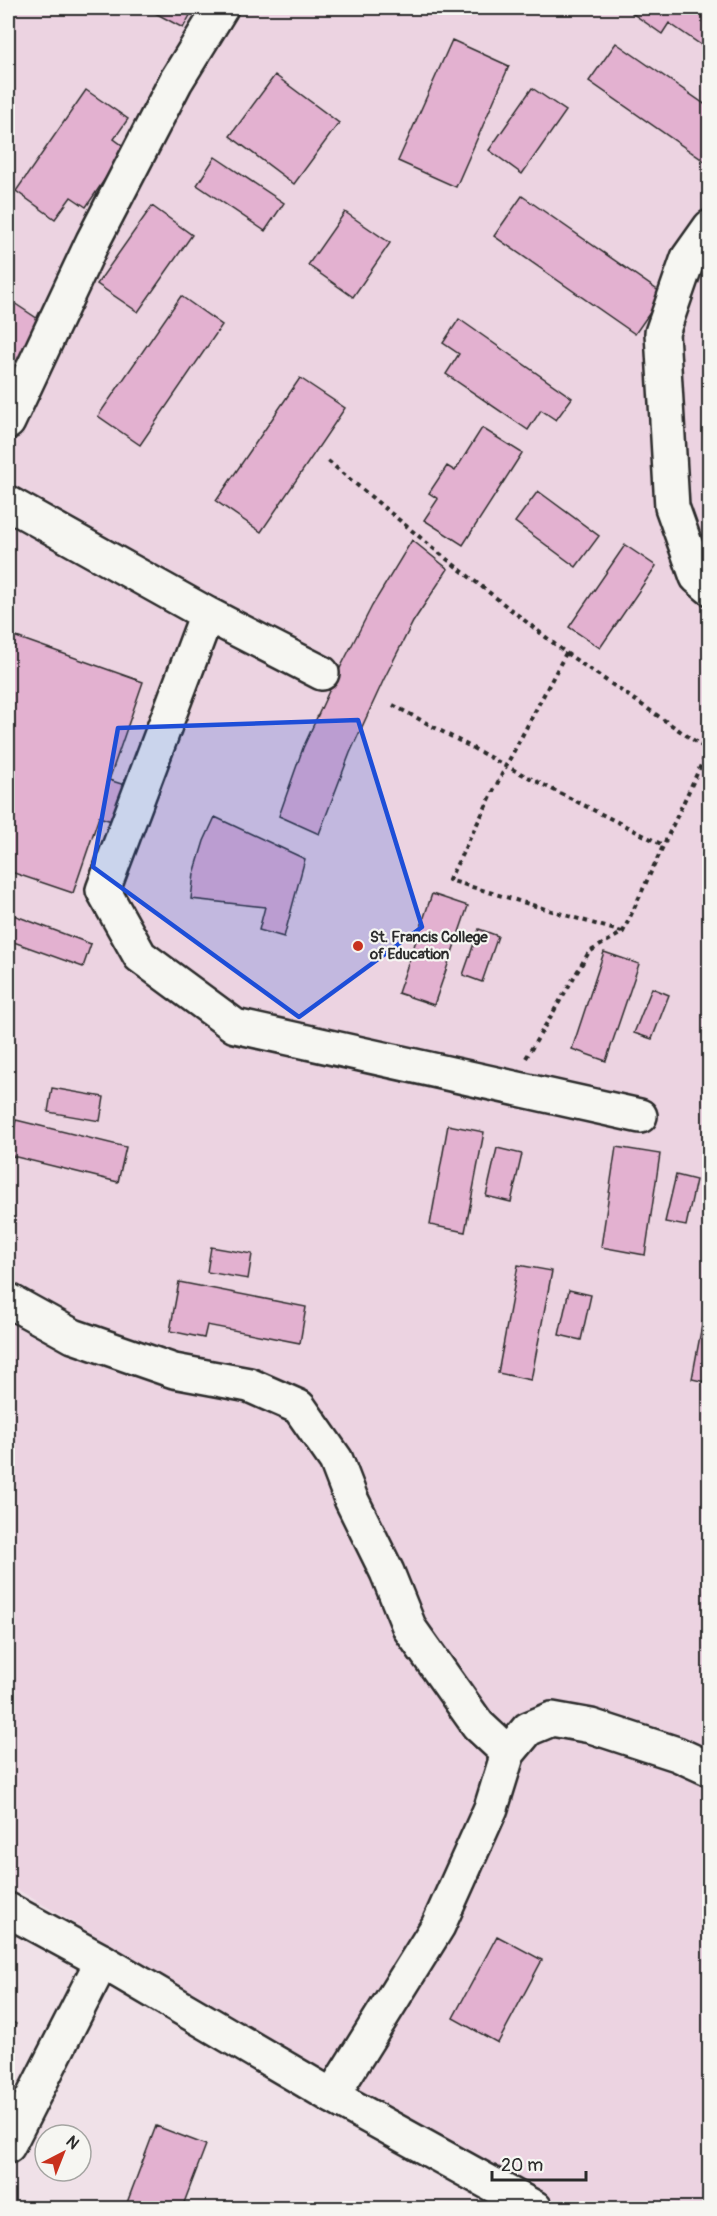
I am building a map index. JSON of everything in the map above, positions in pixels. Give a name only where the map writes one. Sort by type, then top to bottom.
[{"type":"main road","points":[[8,422],[103,221],[176,81],[221,8]]},
{"type":"main road","points":[[710,227],[688,258],[662,333],[672,507],[697,577],[710,588]]},
{"type":"main road","points":[[8,503],[207,614],[322,673]]},
{"type":"main road","points":[[207,614],[103,890],[140,956],[235,1026],[640,1116]]},
{"type":"main road","points":[[8,1300],[73,1336],[174,1371],[249,1385],[299,1407],[336,1460],[351,1499],[387,1572],[410,1629],[478,1725],[508,1753]]},
{"type":"main road","points":[[332,2096],[438,1926],[491,1808],[508,1753],[528,1729],[552,1719],[591,1726],[676,1754],[710,1769]]},
{"type":"main road","points":[[8,1910],[102,1961],[332,2096],[535,2208]]},
{"type":"main road","points":[[8,2146],[102,1961]]},
{"type":"path","points":[[328,461],[439,553],[566,653],[708,750],[623,932],[589,952],[508,1087]]},
{"type":"path","points":[[566,653],[449,880],[623,932]]},
{"type":"path","points":[[393,705],[506,766],[663,845]]},
{"type":"highlighted area","points":[[358,720],[422,927],[299,1017],[93,867],[118,728]]},
{"type":"shaded area","name":"St. Francis College of Education","points":[[8,8],[709,8],[709,2208],[559,2208],[8,1884]]},
{"type":"building","points":[[146,8],[194,8],[183,28]]},
{"type":"building","points":[[636,8],[710,8],[710,51],[669,23],[662,34],[632,13]]},
{"type":"building","points":[[452,40],[509,66],[456,187],[398,161]]},
{"type":"building","points":[[616,43],[710,108],[710,165],[589,81]]},
{"type":"building","points":[[275,75],[339,123],[294,184],[230,136]]},
{"type":"building","points":[[532,88],[566,111],[522,174],[489,150]]},
{"type":"building","points":[[86,90],[128,119],[114,139],[126,148],[86,207],[71,197],[55,219],[16,191]]},
{"type":"building","points":[[215,157],[284,203],[265,231],[197,185]]},
{"type":"building","points":[[522,196],[663,294],[635,334],[494,236]]},
{"type":"building","points":[[152,206],[192,235],[138,312],[97,284]]},
{"type":"building","points":[[345,212],[390,243],[353,297],[308,265]]},
{"type":"building","points":[[181,296],[222,325],[140,445],[98,416]]},
{"type":"building","points":[[8,299],[44,323],[18,363],[8,355]]},
{"type":"building","points":[[459,319],[572,398],[556,420],[541,410],[528,430],[446,374],[459,354],[443,343]]},
{"type":"building","points":[[300,378],[345,408],[261,532],[216,501]]},
{"type":"building","points":[[482,428],[522,453],[463,545],[424,520],[438,499],[429,493],[447,466],[455,471]]},
{"type":"building","points":[[538,491],[599,536],[576,567],[515,522]]},
{"type":"building","points":[[412,540],[448,569],[413,622],[384,679],[350,753],[319,834],[279,816],[303,748],[335,678],[372,606]]},
{"type":"building","points":[[625,545],[656,566],[600,648],[569,627]]},
{"type":"building","points":[[8,634],[143,682],[109,780],[134,788],[121,824],[99,817],[73,893],[8,871]]},
{"type":"building","points":[[215,817],[305,859],[284,937],[259,930],[265,907],[191,899],[194,874],[204,841]]},
{"type":"building","points":[[432,894],[468,906],[434,1005],[398,993]]},
{"type":"building","points":[[8,913],[91,944],[83,967],[8,940]]},
{"type":"building","points":[[479,929],[498,936],[482,982],[463,975]]},
{"type":"building","points":[[604,952],[639,964],[606,1061],[572,1049]]},
{"type":"building","points":[[652,988],[669,995],[652,1039],[634,1033]]},
{"type":"building","points":[[52,1088],[104,1097],[100,1121],[48,1112]]},
{"type":"building","points":[[16,1120],[126,1147],[118,1182],[8,1155]]},
{"type":"building","points":[[448,1125],[484,1132],[465,1232],[430,1225]]},
{"type":"building","points":[[616,1147],[660,1154],[645,1255],[601,1247]]},
{"type":"building","points":[[497,1148],[522,1154],[511,1202],[486,1196]]},
{"type":"building","points":[[676,1175],[696,1180],[686,1226],[665,1222]]},
{"type":"building","points":[[211,1247],[252,1254],[248,1279],[207,1272]]},
{"type":"building","points":[[518,1265],[552,1271],[531,1380],[498,1373]]},
{"type":"building","points":[[179,1282],[306,1307],[300,1343],[207,1325],[204,1338],[170,1331]]},
{"type":"building","points":[[569,1290],[591,1295],[581,1340],[559,1335]]},
{"type":"building","points":[[707,1298],[710,1298],[710,1383],[692,1379]]},
{"type":"building","points":[[497,1936],[542,1960],[498,2043],[453,2018]]},
{"type":"building","points":[[8,2019],[16,2024],[8,2040]]},
{"type":"building","points":[[156,2126],[206,2145],[182,2208],[125,2208]]},
{"type":"place","name":"St. Francis College of Education","points":[[358,946]]}]
